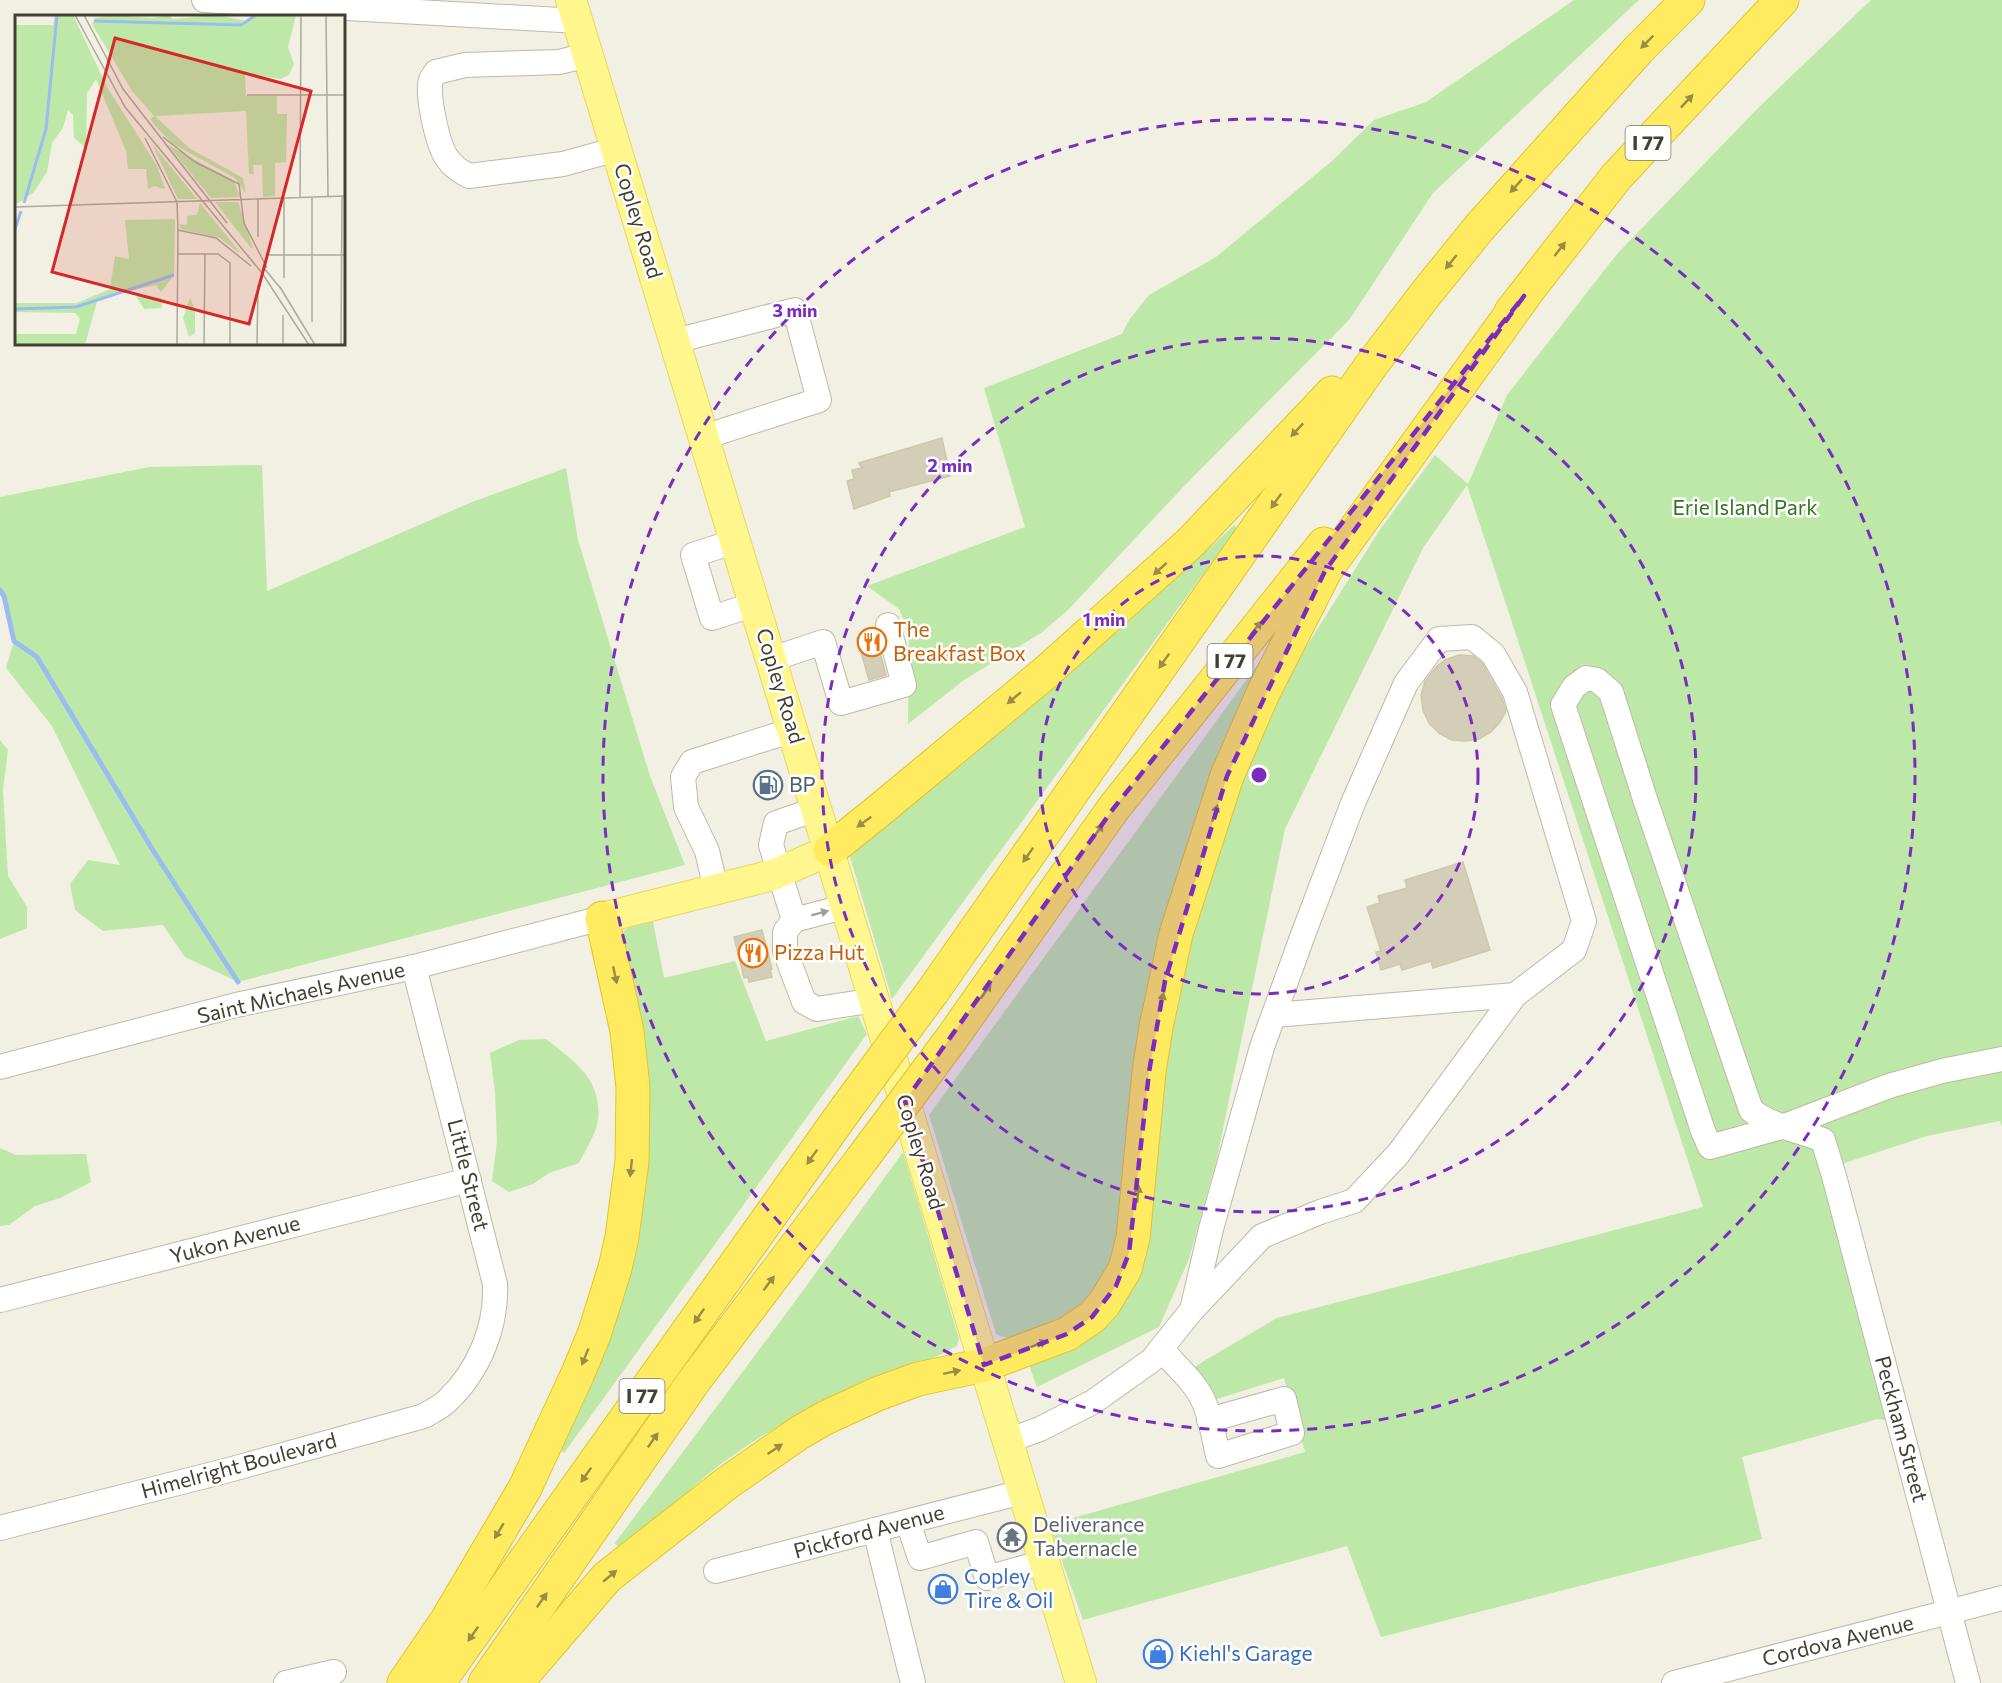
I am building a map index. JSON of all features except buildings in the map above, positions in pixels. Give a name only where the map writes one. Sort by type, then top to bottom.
[{"type":"highway","name":"I 77","points":[[438,1683],[846,1109],[933,991],[1370,368],[1424,296],[1495,211],[1638,50],[1688,0]]},
{"type":"highway","name":"I 77","points":[[485,1683],[694,1381],[952,1038],[1113,810],[1202,695],[1524,296],[1617,176],[1782,0]]},
{"type":"highway","points":[[830,850],[1045,673],[1191,542],[1424,296]]},
{"type":"highway","points":[[516,1683],[608,1577],[750,1466],[800,1433],[860,1401],[918,1379],[984,1365],[1066,1334],[1079,1327],[1104,1304],[1125,1269],[1132,1238],[1149,1072],[1166,981],[1185,903],[1227,776],[1264,691],[1325,571],[1524,296]]},
{"type":"highway","points":[[404,1683],[447,1620],[525,1488],[595,1332],[617,1260],[632,1161],[633,1088],[627,1031],[602,918]]},
{"type":"main road","name":"Copley Road","points":[[575,11],[1081,1683]]},
{"type":"main road","points":[[602,918],[778,872],[830,850]]},
{"type":"street","points":[[204,0],[575,11]]},
{"type":"street","points":[[588,55],[559,62],[465,65],[436,72],[430,81],[437,135],[445,157],[457,170],[469,176],[563,164],[616,149]]},
{"type":"street","points":[[675,341],[795,310],[819,400],[704,437]]},
{"type":"street","points":[[736,541],[693,555],[712,618],[755,604]]},
{"type":"street","points":[[772,658],[823,642],[841,703],[904,685],[888,624]]},
{"type":"street","points":[[1007,1441],[1040,1430],[1093,1402],[1152,1360],[1192,1310],[1262,1236],[1320,1212],[1354,1201],[1399,1153],[1515,995],[1574,950],[1584,921],[1515,692],[1493,654],[1472,637],[1439,639],[1406,683],[1358,792],[1262,1047],[1211,1229],[1192,1310]]},
{"type":"street","points":[[1785,1126],[1760,1118],[1750,1110],[1611,692],[1597,680],[1586,678],[1574,687],[1563,705],[1710,1147],[1785,1126],[1889,1086],[1942,1071],[2002,1059]]},
{"type":"street","points":[[716,889],[707,850],[686,807],[683,777],[692,762],[793,730]]},
{"type":"street","points":[[794,920],[771,845],[776,823],[817,809]]},
{"type":"street","points":[[847,906],[794,920],[785,932],[785,951],[804,1002],[817,1009],[875,1000]]},
{"type":"street","name":"Saint Michaels Avenue","points":[[0,1067],[236,1005],[414,967],[602,918]]},
{"type":"street","name":"Little Street","points":[[414,967],[495,1284],[495,1314],[491,1329],[465,1380]]},
{"type":"street","points":[[1274,1015],[1515,995]]},
{"type":"street","name":"Peckham Street","points":[[1785,1126],[1823,1140],[1968,1683]]},
{"type":"street","name":"Yukon Avenue","points":[[0,1300],[469,1180]]},
{"type":"street","points":[[1161,1349],[1193,1384],[1204,1401],[1209,1420]]},
{"type":"street","name":"Himelright Boulevard","points":[[0,1528],[246,1465],[424,1416],[447,1401],[465,1380]]},
{"type":"street","name":"Pickford Avenue","points":[[716,1571],[1022,1491]]},
{"type":"street","points":[[908,1522],[920,1558],[976,1542],[987,1578],[1044,1562]]},
{"type":"street","points":[[875,1530],[913,1683]]},
{"type":"street","name":"Cordova Avenue","points":[[1674,1683],[2002,1598]]},
{"type":"street","points":[[286,1683],[334,1672]]},
{"type":"highlighted area","points":[[1524,296],[1325,571],[1227,776],[1165,981],[1149,1072],[1129,1253],[1116,1286],[1092,1317],[1067,1334],[984,1365],[905,1101],[1113,809]]},
{"type":"green space","points":[[1574,0],[1639,0],[1433,193],[1349,320],[1187,483],[1068,610],[1041,633],[964,680],[908,724],[909,632],[899,609],[867,586],[1025,527],[984,388],[1122,334],[1129,320],[1149,295],[1216,257],[1332,161],[1374,120],[1426,102]]},
{"type":"green space","name":"Erie Island Park","points":[[1871,0],[2002,0],[2002,1127],[2000,1121],[1927,1136],[1823,1170],[1892,1421],[1878,1419],[1742,1457],[1762,1539],[1381,1637],[1347,1546],[1083,1620],[1050,1527],[1066,1520],[1305,1452],[1284,1378],[1214,1400],[1195,1367],[1204,1361],[1277,1318],[1703,1207],[1467,485],[1423,548],[1285,829],[1217,1158],[1189,1259],[1159,1327],[1037,1387],[1027,1360],[1120,1304],[1179,976],[1221,834],[1278,692],[1379,531],[1435,455],[1468,484],[1507,395],[1617,254],[1760,106]]},
{"type":"green space","points":[[262,465],[267,591],[472,502],[566,468],[578,540],[650,776],[685,865],[238,982],[185,957],[163,925],[103,931],[75,910],[70,884],[88,860],[120,865],[52,726],[6,668],[14,641],[4,596],[0,590],[0,497],[149,467]]},
{"type":"green space","points":[[1234,525],[1237,528],[892,999],[848,850],[1093,651]]},
{"type":"green space","points":[[1266,653],[1223,745],[1109,1279],[1057,1325],[1030,1335],[1002,1337],[996,1334],[929,1115]]},
{"type":"green space","points":[[0,740],[8,750],[3,790],[8,876],[27,907],[27,928],[0,939]]},
{"type":"green space","points":[[652,916],[664,978],[735,961],[766,1041],[858,1016],[867,1034],[564,1453],[556,1448],[626,1271],[618,941],[631,921]]},
{"type":"green space","points":[[546,1039],[576,1064],[591,1082],[598,1106],[597,1125],[579,1163],[549,1173],[533,1184],[509,1192],[492,1181],[497,1141],[495,1093],[490,1053],[519,1040]]},
{"type":"green space","points":[[0,1148],[16,1155],[86,1154],[91,1182],[60,1198],[35,1206],[9,1225],[0,1226]]},
{"type":"green space","points":[[903,1152],[959,1339],[957,1346],[927,1361],[835,1397],[769,1432],[707,1475],[623,1552],[615,1543]]},
{"type":"waterway","points":[[0,590],[4,596],[14,641],[37,657],[154,852],[238,982]]},
{"type":"place","name":"The Breakfast Box","points":[[872,642]]},
{"type":"place","name":"BP","points":[[768,785]]},
{"type":"place","name":"Pizza Hut","points":[[753,953]]},
{"type":"place","name":"Deliverance Tabernacle","points":[[1012,1537]]},
{"type":"place","name":"Copley Tire & Oil","points":[[943,1589]]},
{"type":"place","name":"Kiehl's Garage","points":[[1158,1654]]}]
